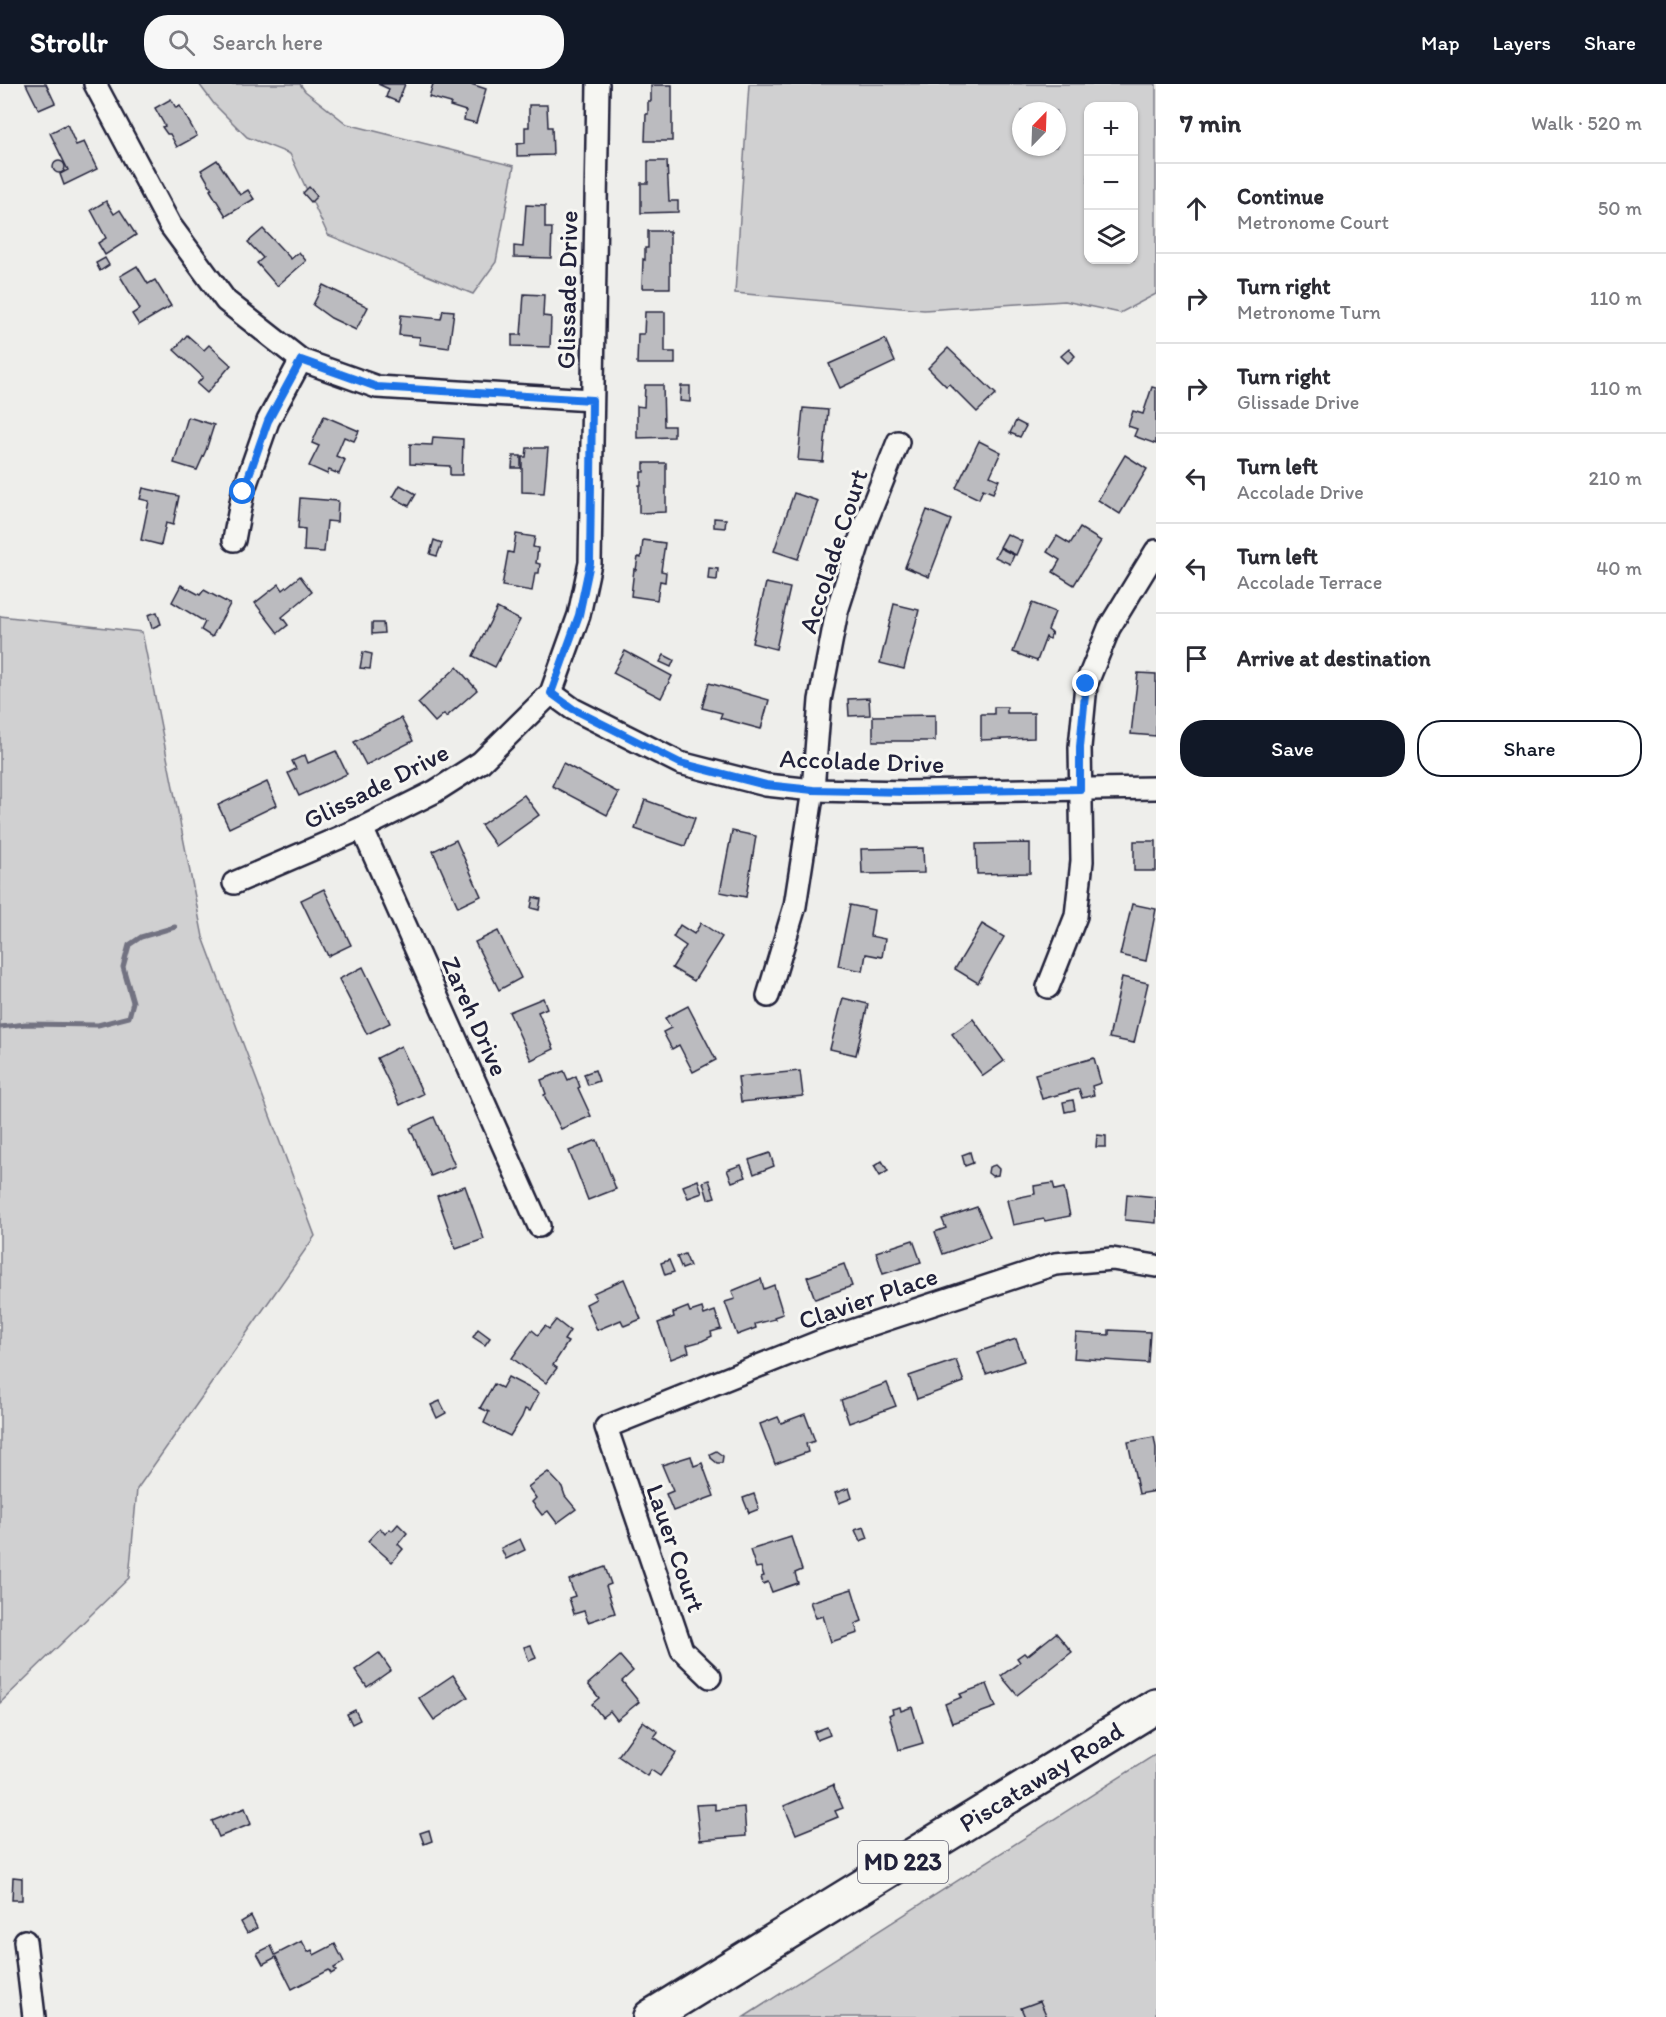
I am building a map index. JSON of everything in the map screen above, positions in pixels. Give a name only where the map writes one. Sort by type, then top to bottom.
[{"type":"main road","name":"Piscataway Road","points":[[650,2017],[1156,1706]]},
{"type":"street","points":[[95,84],[170,225],[226,301],[301,360],[377,387],[592,400]]},
{"type":"street","name":"Glissade Drive","points":[[234,883],[362,828],[434,792],[481,762],[551,693],[579,615],[590,563],[598,84]]},
{"type":"street","points":[[234,540],[243,492],[268,421],[301,360]]},
{"type":"street","name":"Accolade Court","points":[[768,996],[795,906],[813,790],[820,700],[837,611],[864,527],[898,442]]},
{"type":"street","points":[[1048,987],[1076,916],[1082,861],[1080,747],[1086,684],[1108,628],[1156,551]]},
{"type":"street","name":"Accolade Drive","points":[[551,693],[573,709],[680,763],[766,785],[813,790],[907,792],[1156,788]]},
{"type":"street","name":"Zareh Drive","points":[[362,828],[539,1226]]},
{"type":"street","name":"Clavier Place","points":[[606,1427],[821,1341],[1055,1264],[1112,1259],[1156,1266]]},
{"type":"street","name":"Lauer Court","points":[[606,1427],[681,1650],[710,1677]]},
{"type":"street","points":[[25,1941],[34,2017]]},
{"type":"shaded area","points":[[199,84],[300,84],[305,91],[347,124],[514,166],[496,262],[473,294],[328,235],[290,154],[247,137],[214,104]]},
{"type":"shaded area","points":[[749,84],[1156,84],[1156,294],[1120,313],[1065,301],[924,310],[735,293]]},
{"type":"shaded area","points":[[0,616],[142,632],[203,937],[315,1236],[137,1489],[129,1578],[0,1703]]},
{"type":"shaded area","points":[[1156,1754],[1156,2017],[744,2017]]},
{"type":"building","points":[[26,84],[46,84],[55,103],[39,110]]},
{"type":"building","points":[[378,84],[405,84],[398,102],[386,97],[389,89]]},
{"type":"building","points":[[433,84],[471,84],[486,89],[476,123],[464,120],[466,111],[450,106],[451,103],[429,97]]},
{"type":"building","points":[[651,85],[672,85],[672,141],[645,141],[646,114],[648,114],[648,101],[651,101]]},
{"type":"building","points":[[171,99],[176,108],[180,106],[197,136],[177,147],[170,134],[167,134],[162,127],[165,126],[155,108]]},
{"type":"building","points":[[529,105],[547,105],[548,127],[552,127],[553,155],[517,156],[517,144],[525,143],[525,127],[529,127]]},
{"type":"building","points":[[67,124],[76,145],[84,142],[97,169],[64,185],[60,174],[68,170],[50,133]]},
{"type":"building","points":[[217,160],[240,195],[248,190],[254,199],[226,216],[201,170]]},
{"type":"building","points":[[59,161],[65,167],[59,173],[53,167]]},
{"type":"building","points":[[648,161],[667,161],[669,201],[678,201],[678,212],[641,213],[641,183],[648,183]]},
{"type":"building","points":[[309,187],[317,196],[311,202],[303,193]]},
{"type":"building","points":[[106,201],[114,214],[120,210],[136,235],[105,255],[98,243],[106,238],[91,210]]},
{"type":"building","points":[[526,205],[545,206],[545,228],[552,228],[551,258],[514,257],[514,246],[523,247]]},
{"type":"building","points":[[263,229],[291,259],[299,252],[306,261],[277,286],[257,263],[263,258],[248,242]]},
{"type":"building","points":[[648,231],[670,231],[670,288],[642,288],[643,259],[645,260],[645,248],[648,248]]},
{"type":"building","points":[[105,258],[109,265],[100,271],[96,263]]},
{"type":"building","points":[[137,266],[148,284],[155,280],[171,306],[139,325],[132,314],[140,309],[120,276]]},
{"type":"building","points":[[323,285],[368,307],[356,330],[331,318],[313,305]]},
{"type":"building","points":[[524,294],[544,295],[543,316],[551,317],[550,347],[512,346],[512,335],[521,335]]},
{"type":"building","points":[[443,310],[454,311],[449,348],[419,344],[420,337],[399,335],[401,315],[441,319]]},
{"type":"building","points":[[645,312],[665,312],[665,352],[675,352],[675,364],[637,364],[638,334],[644,334]]},
{"type":"building","points":[[187,335],[204,350],[209,345],[231,365],[207,393],[197,384],[203,377],[174,350]]},
{"type":"building","points":[[885,339],[895,362],[840,388],[829,364]]},
{"type":"building","points":[[948,348],[996,394],[977,412],[949,384],[946,386],[928,368]]},
{"type":"building","points":[[1069,349],[1075,356],[1068,363],[1061,356]]},
{"type":"building","points":[[645,385],[663,385],[664,426],[674,426],[674,437],[637,438],[637,406],[644,407]]},
{"type":"building","points":[[681,386],[690,386],[690,402],[680,401]]},
{"type":"building","points":[[1152,387],[1156,388],[1156,444],[1134,436],[1137,429],[1128,426],[1133,411],[1143,414]]},
{"type":"building","points":[[803,408],[828,410],[823,462],[798,460]]},
{"type":"building","points":[[324,416],[359,431],[354,441],[344,437],[336,456],[345,460],[339,474],[329,470],[327,474],[309,466],[319,446],[312,443]]},
{"type":"building","points":[[188,417],[214,425],[197,470],[174,463]]},
{"type":"building","points":[[1016,421],[1026,426],[1020,437],[1010,433]]},
{"type":"building","points":[[433,437],[463,439],[462,475],[450,475],[450,466],[410,464],[410,444],[432,445]]},
{"type":"building","points":[[979,441],[1001,452],[990,476],[999,480],[993,493],[983,489],[979,499],[956,488]]},
{"type":"building","points":[[527,448],[548,448],[544,493],[522,492],[522,457],[526,457]]},
{"type":"building","points":[[1125,455],[1147,469],[1120,514],[1098,500]]},
{"type":"building","points":[[513,456],[521,456],[521,468],[512,468]]},
{"type":"building","points":[[644,463],[666,463],[666,512],[639,513],[639,485],[641,485],[641,472],[644,472]]},
{"type":"building","points":[[400,485],[416,494],[409,506],[393,497]]},
{"type":"building","points":[[143,488],[179,496],[173,525],[166,523],[161,545],[141,540],[149,501],[140,499]]},
{"type":"building","points":[[794,493],[818,501],[798,559],[774,551]]},
{"type":"building","points":[[300,498],[338,501],[337,522],[327,521],[324,552],[304,551],[305,529],[298,528]]},
{"type":"building","points":[[927,510],[951,520],[929,577],[905,567]]},
{"type":"building","points":[[714,518],[726,519],[725,528],[714,527]]},
{"type":"building","points":[[1080,528],[1101,541],[1074,585],[1053,572],[1060,560],[1047,552],[1057,536],[1070,544]]},
{"type":"building","points":[[516,534],[535,537],[533,547],[538,548],[536,563],[540,564],[539,573],[535,573],[532,591],[502,586],[508,552],[513,553]]},
{"type":"building","points":[[1007,534],[1022,541],[1016,555],[1000,547]]},
{"type":"building","points":[[434,540],[442,543],[437,556],[430,554]]},
{"type":"building","points":[[643,540],[665,543],[661,571],[666,572],[665,582],[660,581],[657,600],[631,596],[634,569],[636,570],[638,557],[641,558]]},
{"type":"building","points":[[1000,548],[1014,555],[1010,564],[995,557]]},
{"type":"building","points":[[709,568],[718,569],[717,580],[708,579]]},
{"type":"building","points":[[300,576],[312,592],[282,617],[288,625],[278,633],[255,603],[279,584],[283,590]]},
{"type":"building","points":[[766,583],[790,588],[776,649],[752,643]]},
{"type":"building","points":[[181,585],[200,595],[204,590],[230,604],[212,637],[201,630],[205,622],[172,602]]},
{"type":"building","points":[[1032,603],[1055,612],[1048,630],[1052,633],[1049,639],[1046,637],[1037,661],[1013,652]]},
{"type":"building","points":[[894,604],[919,610],[904,669],[880,663]]},
{"type":"building","points":[[497,608],[520,620],[495,667],[473,656]]},
{"type":"building","points":[[157,612],[161,624],[152,628],[148,615]]},
{"type":"building","points":[[372,623],[383,623],[384,633],[372,634]]},
{"type":"building","points":[[625,651],[672,676],[661,698],[613,673]]},
{"type":"building","points":[[363,652],[372,654],[370,669],[360,668]]},
{"type":"building","points":[[664,655],[674,660],[671,667],[660,662]]},
{"type":"building","points":[[457,667],[477,690],[446,717],[444,714],[435,722],[418,703]]},
{"type":"building","points":[[1138,673],[1156,674],[1156,736],[1131,734]]},
{"type":"building","points":[[709,683],[769,700],[761,729],[720,718],[722,713],[702,708]]},
{"type":"building","points":[[869,698],[870,715],[849,716],[848,699]]},
{"type":"building","points":[[994,707],[1007,707],[1007,713],[1034,713],[1034,738],[981,740],[981,714],[994,714]]},
{"type":"building","points":[[935,715],[935,741],[873,741],[873,716]]},
{"type":"building","points":[[401,718],[413,741],[366,765],[354,742]]},
{"type":"building","points":[[336,751],[347,774],[299,796],[288,773],[296,769],[292,761],[305,755],[308,763]]},
{"type":"building","points":[[563,763],[619,793],[607,815],[552,786]]},
{"type":"building","points":[[267,782],[277,805],[229,828],[218,805]]},
{"type":"building","points":[[524,795],[539,815],[496,846],[481,825]]},
{"type":"building","points":[[645,800],[695,818],[685,846],[635,829]]},
{"type":"building","points":[[732,831],[756,836],[746,897],[720,892]]},
{"type":"building","points":[[456,840],[481,896],[458,907],[433,851]]},
{"type":"building","points":[[1134,841],[1156,841],[1156,871],[1134,871]]},
{"type":"building","points":[[1030,843],[1030,873],[977,874],[976,844]]},
{"type":"building","points":[[923,848],[924,873],[862,874],[861,849]]},
{"type":"building","points":[[324,889],[351,945],[328,956],[301,900]]},
{"type":"building","points":[[533,897],[541,899],[539,910],[531,908]]},
{"type":"building","points":[[1132,904],[1156,909],[1146,961],[1120,955]]},
{"type":"building","points":[[850,905],[874,910],[870,936],[885,939],[882,957],[866,954],[863,971],[838,966]]},
{"type":"building","points":[[701,923],[722,937],[694,981],[672,968],[686,946],[673,937],[680,925],[694,934]]},
{"type":"building","points":[[982,924],[1004,937],[978,983],[955,969]]},
{"type":"building","points":[[498,931],[521,978],[499,990],[475,942]]},
{"type":"building","points":[[363,967],[390,1023],[367,1034],[339,979]]},
{"type":"building","points":[[1122,977],[1148,983],[1134,1043],[1109,1038]]},
{"type":"building","points":[[543,998],[547,1008],[538,1012],[554,1049],[531,1060],[509,1012]]},
{"type":"building","points":[[843,998],[868,1004],[856,1055],[830,1049]]},
{"type":"building","points":[[688,1006],[716,1060],[693,1072],[679,1045],[672,1049],[663,1032],[671,1028],[665,1018]]},
{"type":"building","points":[[973,1019],[1004,1061],[983,1076],[952,1034]]},
{"type":"building","points":[[401,1046],[423,1094],[400,1105],[377,1058]]},
{"type":"building","points":[[1094,1058],[1101,1083],[1092,1086],[1094,1095],[1082,1098],[1079,1089],[1042,1099],[1035,1074]]},
{"type":"building","points":[[595,1070],[599,1081],[588,1085],[584,1074]]},
{"type":"building","points":[[564,1071],[568,1080],[576,1076],[580,1087],[578,1088],[591,1116],[561,1129],[544,1095],[546,1094],[541,1080]]},
{"type":"building","points":[[800,1071],[803,1096],[741,1102],[738,1077]]},
{"type":"building","points":[[1073,1100],[1075,1110],[1065,1112],[1063,1102]]},
{"type":"building","points":[[434,1117],[455,1166],[431,1176],[410,1128]]},
{"type":"building","points":[[1097,1135],[1106,1136],[1106,1147],[1096,1147]]},
{"type":"building","points":[[597,1140],[616,1189],[588,1200],[569,1151]]},
{"type":"building","points":[[970,1152],[973,1163],[965,1166],[962,1155]]},
{"type":"building","points":[[770,1153],[774,1166],[754,1174],[749,1160]]},
{"type":"building","points":[[882,1161],[888,1171],[880,1176],[874,1166]]},
{"type":"building","points":[[741,1165],[746,1177],[732,1182],[727,1170]]},
{"type":"building","points":[[995,1165],[999,1169],[998,1175],[992,1176],[988,1173],[989,1167]]},
{"type":"building","points":[[698,1180],[702,1193],[688,1198],[683,1186]]},
{"type":"building","points":[[709,1180],[715,1197],[708,1199],[703,1182]]},
{"type":"building","points":[[1053,1183],[1055,1190],[1064,1188],[1070,1216],[1013,1225],[1007,1200],[1035,1194],[1034,1186]]},
{"type":"building","points":[[465,1186],[484,1239],[456,1249],[437,1196]]},
{"type":"building","points":[[1127,1194],[1156,1197],[1156,1223],[1125,1220]]},
{"type":"building","points":[[977,1207],[990,1237],[943,1254],[935,1232],[946,1228],[942,1219]]},
{"type":"building","points":[[913,1240],[921,1262],[883,1274],[876,1252]]},
{"type":"building","points":[[685,1254],[690,1266],[682,1269],[677,1257]]},
{"type":"building","points":[[669,1260],[674,1272],[665,1275],[661,1263]]},
{"type":"building","points":[[844,1264],[852,1286],[815,1299],[807,1277]]},
{"type":"building","points":[[624,1279],[641,1319],[624,1326],[621,1320],[597,1330],[586,1304],[596,1299],[593,1293]]},
{"type":"building","points":[[761,1279],[764,1289],[774,1285],[783,1314],[774,1317],[775,1319],[755,1324],[756,1328],[737,1335],[725,1302],[735,1299],[732,1291]]},
{"type":"building","points":[[688,1307],[690,1312],[702,1308],[704,1315],[715,1311],[721,1329],[711,1332],[712,1336],[702,1341],[687,1345],[689,1352],[671,1359],[658,1323],[674,1317],[673,1313]]},
{"type":"building","points":[[556,1320],[570,1331],[564,1340],[568,1342],[553,1365],[557,1368],[546,1383],[512,1358],[532,1330],[538,1335],[545,1326],[549,1329]]},
{"type":"building","points":[[478,1329],[490,1338],[485,1345],[473,1337]]},
{"type":"building","points":[[1109,1330],[1150,1332],[1148,1363],[1074,1358],[1076,1333],[1109,1335]]},
{"type":"building","points":[[1016,1339],[1024,1361],[986,1374],[978,1352]]},
{"type":"building","points":[[956,1360],[964,1382],[917,1399],[909,1376]]},
{"type":"building","points":[[508,1377],[539,1393],[530,1411],[525,1409],[510,1436],[484,1423],[489,1412],[480,1408],[494,1384],[502,1388]]},
{"type":"building","points":[[887,1383],[896,1406],[849,1423],[841,1400]]},
{"type":"building","points":[[440,1401],[446,1413],[437,1418],[431,1405]]},
{"type":"building","points":[[805,1414],[815,1441],[806,1444],[808,1452],[775,1464],[760,1424],[778,1417],[781,1423]]},
{"type":"building","points":[[1154,1437],[1156,1491],[1139,1494],[1128,1442]]},
{"type":"building","points":[[716,1451],[723,1456],[722,1463],[717,1463],[711,1458],[710,1454]]},
{"type":"building","points":[[691,1456],[694,1466],[702,1463],[714,1496],[673,1511],[666,1494],[673,1491],[662,1465]]},
{"type":"building","points":[[548,1472],[562,1487],[565,1496],[576,1509],[557,1523],[548,1511],[542,1515],[532,1502],[536,1498],[528,1487]]},
{"type":"building","points":[[849,1488],[852,1498],[839,1503],[835,1493]]},
{"type":"building","points":[[754,1494],[759,1509],[749,1513],[743,1498]]},
{"type":"building","points":[[398,1524],[407,1533],[398,1544],[403,1549],[392,1562],[368,1541],[380,1528],[385,1534],[390,1529],[392,1531]]},
{"type":"building","points":[[864,1527],[868,1538],[860,1541],[855,1530]]},
{"type":"building","points":[[791,1537],[802,1570],[795,1573],[798,1583],[772,1592],[768,1582],[763,1584],[761,1577],[764,1576],[761,1567],[756,1568],[750,1550]]},
{"type":"building","points":[[520,1539],[525,1550],[506,1559],[501,1548]]},
{"type":"building","points":[[605,1567],[611,1584],[606,1586],[615,1613],[588,1622],[584,1611],[574,1614],[569,1598],[575,1596],[569,1580]]},
{"type":"building","points":[[852,1589],[862,1621],[855,1624],[858,1633],[831,1642],[823,1616],[816,1618],[810,1602]]},
{"type":"building","points":[[1056,1633],[1072,1652],[1017,1695],[1001,1676],[1020,1662],[1017,1658],[1024,1653],[1027,1656]]},
{"type":"building","points":[[531,1645],[536,1658],[529,1661],[524,1647]]},
{"type":"building","points":[[379,1653],[391,1670],[367,1687],[355,1670]]},
{"type":"building","points":[[620,1656],[633,1671],[622,1681],[639,1702],[617,1720],[610,1711],[602,1717],[592,1704],[599,1698],[588,1684]]},
{"type":"building","points":[[453,1675],[468,1697],[434,1720],[419,1698]]},
{"type":"building","points":[[987,1684],[996,1707],[952,1723],[945,1704],[962,1697],[960,1694]]},
{"type":"building","points":[[900,1707],[901,1711],[912,1707],[923,1743],[899,1750],[889,1715],[893,1713],[892,1709]]},
{"type":"building","points":[[355,1710],[360,1720],[352,1724],[347,1714]]},
{"type":"building","points":[[643,1721],[658,1732],[654,1737],[676,1753],[660,1776],[651,1770],[647,1776],[618,1756]]},
{"type":"building","points":[[827,1727],[830,1735],[817,1740],[814,1732]]},
{"type":"building","points":[[833,1785],[843,1808],[835,1811],[838,1817],[796,1834],[784,1806]]},
{"type":"building","points":[[715,1804],[715,1810],[744,1807],[746,1836],[700,1840],[696,1805]]},
{"type":"building","points":[[245,1808],[251,1824],[219,1837],[212,1821]]},
{"type":"building","points":[[429,1830],[432,1841],[424,1844],[420,1833]]},
{"type":"building","points":[[13,1877],[22,1878],[22,1900],[12,1900]]},
{"type":"building","points":[[251,1916],[257,1928],[247,1933],[241,1922]]},
{"type":"building","points":[[302,1941],[308,1952],[312,1950],[314,1955],[335,1944],[344,1962],[334,1968],[336,1971],[331,1974],[329,1970],[292,1989],[276,1957],[263,1964],[257,1953],[271,1946],[275,1955]]},
{"type":"building","points":[[1040,2001],[1047,2017],[1025,2017],[1021,2008]]},
{"type":"waterway","points":[[0,1027],[26,1024],[98,1025],[129,1017],[133,1002],[123,967],[129,945],[141,937],[175,927]]},
{"type":"route","points":[[243,492],[268,421],[301,360],[377,387],[592,400],[590,563],[579,615],[551,693],[573,709],[680,763],[766,785],[813,790],[907,792],[1080,789],[1080,747],[1086,684]]}]
